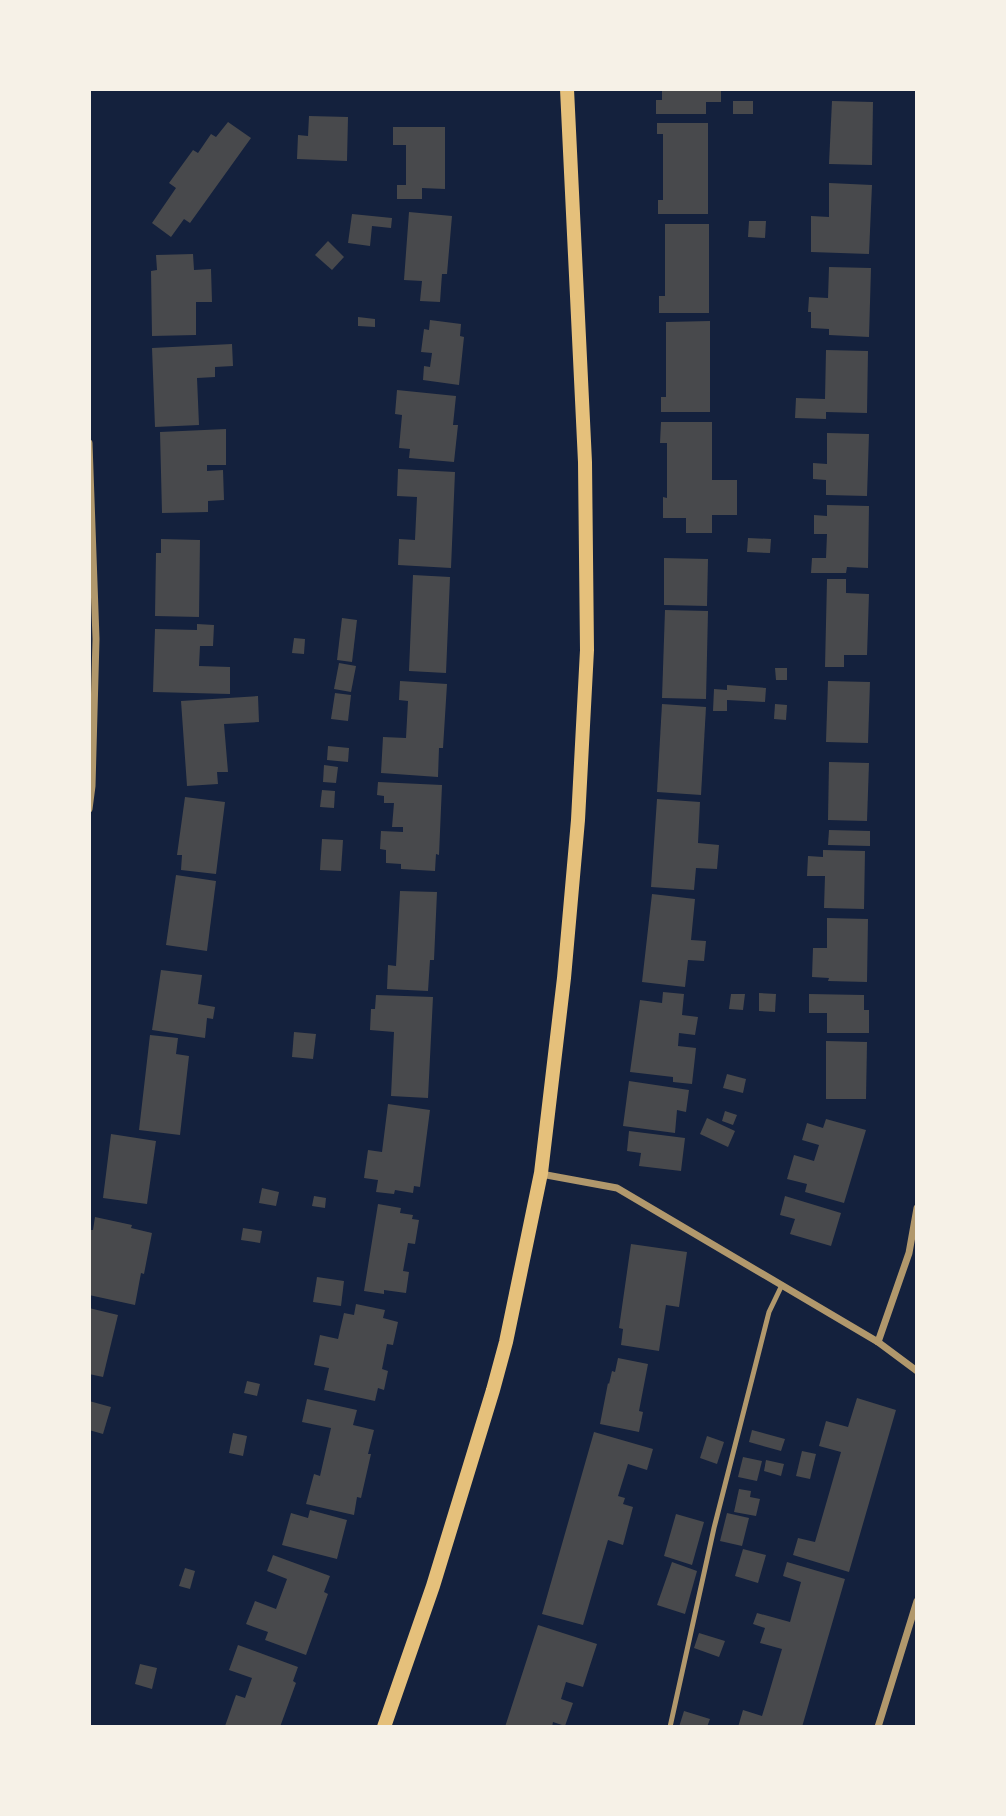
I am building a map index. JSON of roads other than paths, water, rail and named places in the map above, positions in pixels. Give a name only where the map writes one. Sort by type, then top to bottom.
[{"type":"main road","points":[[384,1727],[433,1586],[508,1337],[541,1174],[564,978],[576,847],[587,649],[585,462],[567,89]]},
{"type":"street","points":[[89,443],[96,639],[89,809]]},
{"type":"street","points":[[541,1174],[617,1188],[877,1342],[917,1371]]},
{"type":"street","points":[[877,1342],[909,1252],[917,1208]]},
{"type":"street","points":[[878,1727],[917,1601]]},
{"type":"lane","points":[[670,1727],[714,1528],[769,1312],[782,1285]]}]
